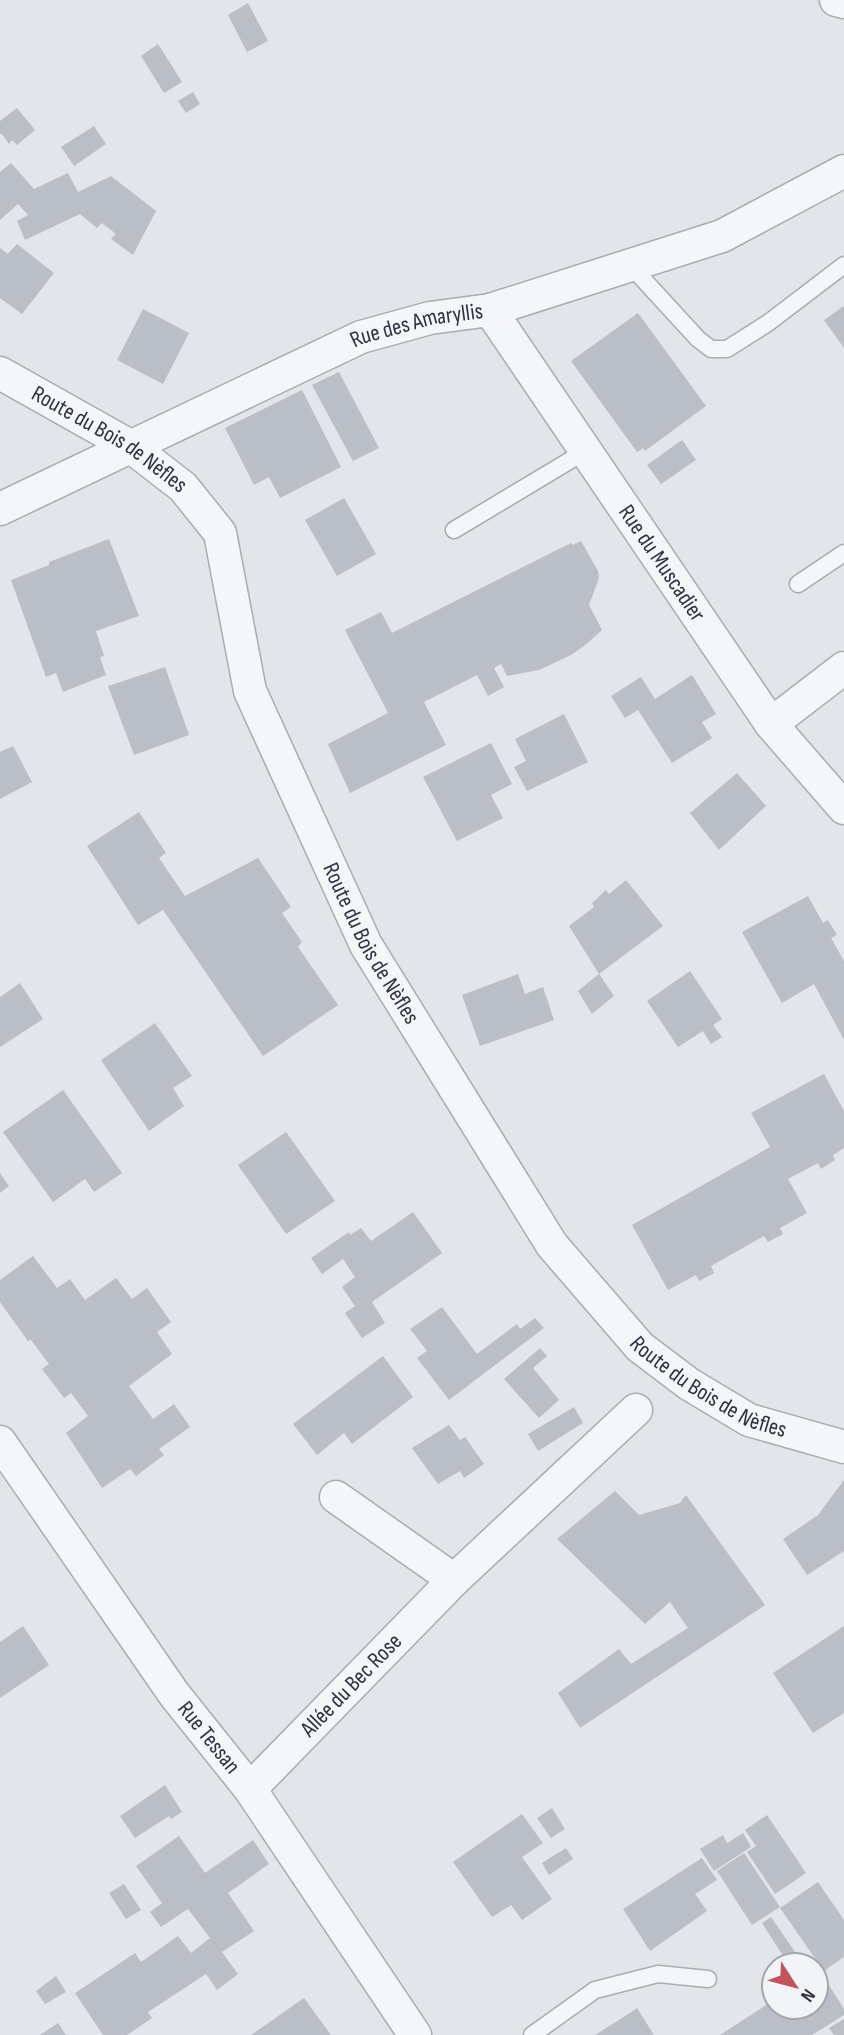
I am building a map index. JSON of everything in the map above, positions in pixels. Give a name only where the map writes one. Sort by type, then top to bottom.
[{"type":"street","points":[[836,0],[844,2]]},
{"type":"street","name":"Rue des Amaryllis","points":[[0,509],[362,337],[430,318],[490,310],[722,236],[844,171]]},
{"type":"street","name":"Rue du Muscadier","points":[[490,310],[771,724],[844,808]]},
{"type":"street","name":"Route du Bois de Nèfles","points":[[0,373],[130,446],[183,487],[220,533],[250,691],[366,945],[552,1245],[640,1347],[689,1384],[749,1420],[844,1447]]},
{"type":"street","points":[[771,724],[844,668]]},
{"type":"street","name":"Allée du Bec Rose","points":[[250,1789],[453,1580],[636,1410]]},
{"type":"street","name":"Rue Tessan","points":[[0,1442],[174,1694],[250,1789],[415,2035]]},
{"type":"street","points":[[336,1497],[453,1580]]},
{"type":"lane","points":[[631,266],[698,339],[711,349],[727,349],[768,323],[844,265]]},
{"type":"lane","points":[[454,530],[584,452]]},
{"type":"lane","points":[[798,584],[844,553]]},
{"type":"lane","points":[[532,2035],[595,1990],[658,1974],[708,1979]]},
{"type":"building","points":[[248,3],[268,41],[247,52],[228,15]]},
{"type":"building","points":[[158,44],[182,82],[164,93],[141,56]]},
{"type":"building","points":[[193,92],[200,104],[186,113],[178,101]]},
{"type":"building","points":[[17,108],[35,130],[17,145],[12,140],[9,144],[1,133],[0,135],[0,121]]},
{"type":"building","points":[[94,126],[106,144],[74,166],[61,147]]},
{"type":"building","points":[[11,163],[34,189],[68,173],[78,192],[111,176],[156,211],[133,255],[111,239],[116,234],[102,223],[97,228],[80,214],[25,240],[17,221],[28,215],[18,204],[0,220],[0,172]]},
{"type":"building","points":[[17,244],[54,273],[22,314],[0,298],[0,248],[8,254]]},
{"type":"building","points":[[844,306],[844,348],[824,320]]},
{"type":"building","points":[[143,309],[189,333],[163,384],[117,360]]},
{"type":"building","points":[[638,313],[706,406],[645,451],[643,448],[637,452],[571,361]]},
{"type":"building","points":[[339,372],[379,448],[353,461],[312,385]]},
{"type":"building","points":[[302,390],[341,467],[280,498],[269,477],[254,485],[225,428]]},
{"type":"building","points":[[682,440],[696,460],[661,484],[647,465]]},
{"type":"building","points":[[344,498],[376,554],[337,576],[305,520]]},
{"type":"building","points":[[109,539],[139,616],[96,631],[104,656],[100,657],[106,675],[63,692],[56,673],[46,677],[11,580]]},
{"type":"building","points":[[581,541],[598,571],[599,578],[589,605],[602,630],[571,655],[539,670],[507,676],[501,664],[494,668],[504,687],[488,696],[477,675],[424,702],[446,745],[350,793],[328,744],[388,713],[345,630],[381,612],[392,633],[571,543],[573,545]]},
{"type":"building","points":[[165,667],[189,735],[134,755],[108,686]]},
{"type":"building","points":[[692,675],[716,714],[702,722],[712,738],[672,763],[638,710],[625,718],[611,696],[641,677],[655,699]]},
{"type":"building","points":[[564,714],[588,762],[527,791],[514,767],[526,761],[515,739]]},
{"type":"building","points":[[491,743],[512,784],[491,795],[503,818],[457,841],[423,777]]},
{"type":"building","points":[[13,746],[32,782],[0,799],[0,752]]},
{"type":"building","points":[[737,773],[766,806],[719,850],[690,813]]},
{"type":"building","points":[[139,812],[166,853],[159,858],[185,896],[258,858],[291,907],[282,913],[302,942],[298,947],[338,1005],[263,1056],[163,910],[138,925],[87,846]]},
{"type":"building","points":[[626,880],[663,926],[599,974],[569,926],[594,907],[592,903],[606,890],[609,894]]},
{"type":"building","points":[[808,896],[823,923],[828,920],[837,935],[831,938],[844,961],[844,1040],[814,984],[782,1003],[742,932]]},
{"type":"building","points":[[690,971],[722,1019],[713,1025],[722,1037],[711,1044],[703,1031],[678,1047],[647,1001]]},
{"type":"building","points":[[518,974],[525,994],[543,987],[554,1020],[480,1046],[462,995]]},
{"type":"building","points":[[599,974],[614,996],[592,1014],[578,991]]},
{"type":"building","points":[[20,983],[43,1019],[0,1047],[0,997]]},
{"type":"building","points":[[155,1023],[192,1076],[173,1088],[184,1106],[149,1131],[101,1060]]},
{"type":"building","points":[[824,1074],[844,1111],[844,1148],[833,1155],[835,1160],[821,1169],[818,1163],[788,1179],[807,1213],[780,1228],[783,1234],[768,1242],[764,1236],[711,1266],[714,1273],[699,1281],[696,1275],[668,1290],[632,1225],[770,1147],[751,1113]]},
{"type":"building","points":[[63,1090],[122,1173],[94,1192],[85,1179],[53,1202],[3,1132]]},
{"type":"building","points":[[286,1132],[335,1201],[286,1234],[238,1165]]},
{"type":"building","points":[[0,1173],[9,1186],[0,1193]]},
{"type":"building","points":[[413,1212],[442,1253],[372,1302],[385,1323],[362,1338],[345,1313],[355,1306],[342,1287],[355,1277],[343,1259],[322,1274],[311,1258],[349,1232],[350,1235],[361,1228],[371,1241]]},
{"type":"building","points":[[33,1256],[57,1288],[70,1279],[85,1300],[116,1278],[132,1299],[147,1288],[171,1322],[157,1332],[172,1354],[129,1386],[153,1419],[174,1404],[190,1427],[159,1449],[164,1455],[136,1476],[130,1469],[102,1488],[66,1433],[88,1416],[71,1393],[64,1398],[42,1369],[49,1364],[31,1340],[28,1341],[0,1302],[0,1280]]},
{"type":"building","points":[[442,1307],[477,1354],[517,1324],[520,1329],[535,1318],[544,1328],[449,1400],[417,1358],[427,1351],[410,1329]]},
{"type":"building","points":[[540,1348],[547,1356],[533,1368],[559,1400],[539,1418],[504,1379]]},
{"type":"building","points":[[383,1356],[413,1397],[352,1444],[344,1433],[317,1455],[293,1424]]},
{"type":"building","points":[[574,1407],[583,1423],[538,1451],[528,1434]]},
{"type":"building","points":[[449,1425],[460,1440],[465,1437],[484,1464],[464,1478],[460,1471],[438,1484],[412,1448]]},
{"type":"building","points":[[844,1480],[844,1551],[807,1575],[783,1539],[818,1515]]},
{"type":"building","points":[[615,1491],[639,1515],[680,1503],[686,1495],[765,1605],[580,1728],[558,1693],[619,1649],[631,1664],[688,1628],[670,1602],[645,1624],[557,1539]]},
{"type":"building","points":[[23,1626],[49,1665],[0,1698],[0,1642]]},
{"type":"building","points":[[844,1626],[844,1713],[813,1733],[773,1673]]},
{"type":"building","points":[[165,1785],[182,1812],[171,1819],[169,1816],[135,1838],[120,1816]]},
{"type":"building","points":[[552,1808],[565,1829],[551,1838],[537,1818]]},
{"type":"building","points":[[522,1814],[543,1843],[522,1857],[552,1899],[522,1920],[511,1905],[492,1917],[453,1862]]},
{"type":"building","points":[[767,1815],[806,1873],[775,1894],[747,1852],[756,1846],[745,1830]]},
{"type":"building","points":[[743,1833],[751,1847],[714,1871],[700,1849],[723,1835],[727,1843]]},
{"type":"building","points":[[179,1836],[205,1873],[253,1840],[269,1864],[228,1893],[254,1931],[222,1952],[238,1974],[217,1990],[206,1974],[148,2012],[152,2018],[127,2035],[103,2035],[75,1993],[135,1953],[141,1962],[178,1936],[191,1953],[210,1938],[188,1909],[161,1927],[150,1912],[162,1903],[136,1866]]},
{"type":"building","points":[[566,1848],[573,1859],[549,1875],[542,1863]]},
{"type":"building","points":[[744,1853],[780,1907],[752,1925],[717,1871]]},
{"type":"building","points":[[702,1858],[717,1880],[695,1894],[707,1911],[650,1951],[623,1909]]},
{"type":"building","points":[[818,1882],[844,1920],[844,1957],[830,1967],[830,1951],[810,1951],[780,1908]]},
{"type":"building","points":[[124,1884],[141,1910],[126,1919],[109,1893]]},
{"type":"building","points":[[771,1917],[794,1951],[780,1951],[762,1923]]},
{"type":"building","points":[[56,1976],[66,1992],[45,2004],[36,1991]]},
{"type":"building","points":[[830,1987],[844,2009],[844,2015],[812,2035],[720,2035],[760,2009],[760,2021],[830,2021]]},
{"type":"building","points":[[304,1998],[331,2035],[251,2035]]},
{"type":"building","points":[[637,2008],[654,2035],[595,2035],[630,2013]]},
{"type":"building","points":[[844,2019],[844,2035],[834,2035],[829,2028]]},
{"type":"building","points":[[58,2023],[66,2035],[40,2035]]}]
